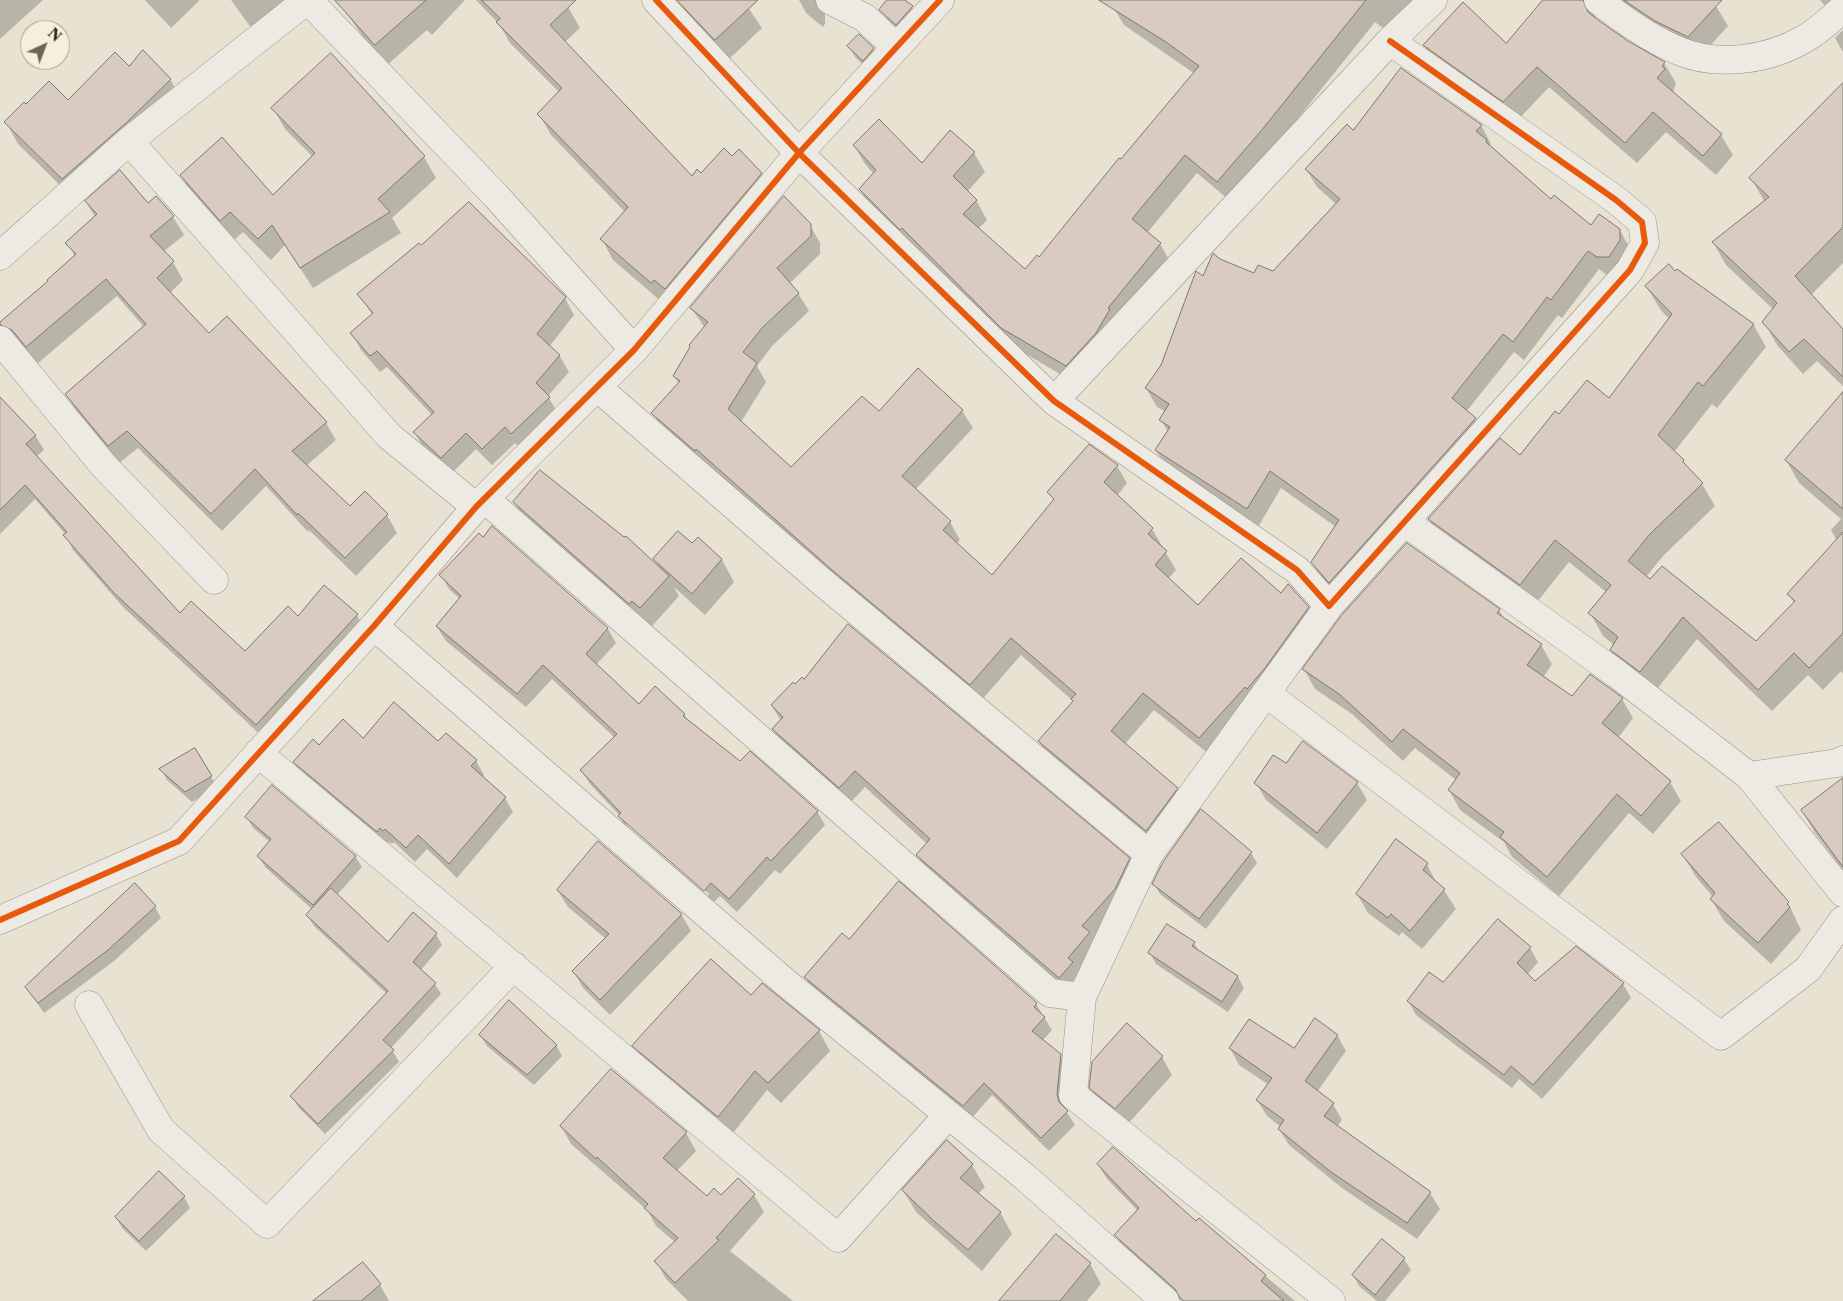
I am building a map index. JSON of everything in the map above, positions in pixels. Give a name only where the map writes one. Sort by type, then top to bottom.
[{"type":"street","points":[[0,256],[129,140],[308,0],[496,196],[634,350]]},
{"type":"street","points":[[656,0],[799,152],[1054,400],[1297,570],[1329,606]]},
{"type":"street","points":[[830,0],[864,18],[896,47]]},
{"type":"street","points":[[0,920],[179,841],[374,626],[480,503],[634,350],[799,152],[940,0]]},
{"type":"street","points":[[1054,400],[1390,41],[1433,0]]},
{"type":"street","points":[[1598,0],[1625,20],[1679,51],[1704,58],[1730,60],[1756,57],[1781,50],[1804,40],[1843,8]]},
{"type":"street","points":[[1330,1301],[1072,1095],[1082,998],[1149,854],[1267,694],[1329,606],[1630,270],[1645,243],[1642,222],[1616,200],[1390,41]]},
{"type":"street","points":[[129,140],[389,436],[480,503],[1050,993],[1082,998]]},
{"type":"street","points":[[0,340],[104,466],[214,580]]},
{"type":"street","points":[[597,387],[822,582],[1149,854]]},
{"type":"street","points":[[1405,522],[1617,674],[1748,776],[1843,893]]},
{"type":"street","points":[[374,626],[785,982],[1025,1177],[1165,1301]]},
{"type":"street","points":[[1267,694],[1721,1036],[1808,969],[1843,920]]},
{"type":"street","points":[[258,753],[838,1238],[948,1115]]},
{"type":"street","points":[[1748,776],[1837,763],[1843,760]]},
{"type":"street","points":[[89,1005],[161,1130],[267,1224],[514,966]]},
{"type":"building","points":[[335,0],[426,0],[375,45]]},
{"type":"building","points":[[482,0],[576,0],[550,25],[692,176],[697,169],[701,173],[724,148],[732,156],[739,149],[762,173],[665,289],[654,280],[651,283],[600,239],[628,207],[537,114],[562,88],[496,22],[500,19]]},
{"type":"building","points":[[677,0],[758,0],[715,40]]},
{"type":"building","points":[[887,0],[905,0],[913,6],[896,25],[879,10]]},
{"type":"building","points":[[1099,0],[1366,0],[1261,131],[1217,182],[1185,155],[1132,219],[1161,243],[1108,308],[1110,309],[1096,333],[1066,366],[1001,328],[902,228],[900,230],[859,189],[876,170],[853,145],[879,119],[922,163],[950,130],[975,152],[953,176],[977,200],[963,214],[1025,269],[1037,255],[1039,257],[1119,158],[1121,159],[1199,66],[1166,42]]},
{"type":"building","points":[[1543,0],[1583,0],[1588,12],[1598,20],[1628,41],[1665,62],[1662,66],[1665,69],[1657,78],[1722,134],[1703,156],[1653,112],[1625,143],[1537,67],[1503,102],[1423,45],[1463,2],[1506,43]]},
{"type":"building","points":[[1624,0],[1722,0],[1688,37],[1655,21]]},
{"type":"building","points":[[859,34],[874,48],[863,61],[847,46]]},
{"type":"building","points":[[143,50],[171,79],[125,124],[62,179],[4,122],[24,102],[26,104],[49,81],[68,100],[115,52],[129,66]]},
{"type":"building","points":[[331,53],[425,156],[378,199],[390,212],[300,268],[272,225],[258,239],[230,212],[220,221],[180,175],[222,137],[273,195],[315,153],[271,108]]},
{"type":"building","points":[[1401,68],[1482,125],[1476,131],[1487,140],[1486,142],[1551,199],[1554,195],[1591,225],[1599,214],[1620,229],[1620,240],[1609,257],[1597,257],[1588,251],[1551,300],[1547,297],[1513,342],[1503,334],[1452,398],[1476,418],[1329,583],[1311,562],[1339,520],[1270,471],[1247,509],[1155,450],[1170,427],[1159,420],[1169,404],[1145,388],[1161,365],[1196,271],[1203,276],[1213,253],[1220,259],[1254,273],[1258,265],[1273,271],[1340,199],[1305,169],[1347,124],[1353,130]]},
{"type":"building","points":[[1843,83],[1843,227],[1795,276],[1843,329],[1843,377],[1804,339],[1789,352],[1762,322],[1777,303],[1712,242],[1769,197],[1749,178]]},
{"type":"building","points":[[120,170],[148,203],[156,196],[174,216],[150,236],[174,261],[157,278],[209,333],[227,316],[327,422],[292,451],[350,506],[365,491],[388,514],[345,558],[298,513],[297,515],[255,469],[211,514],[127,431],[108,446],[65,394],[146,324],[106,279],[26,347],[12,330],[0,325],[0,322],[76,254],[65,243],[97,214],[85,201]]},
{"type":"building","points":[[784,196],[811,224],[811,236],[777,268],[799,293],[762,328],[743,352],[757,363],[728,409],[791,467],[862,396],[879,411],[918,368],[963,410],[902,476],[951,521],[943,530],[992,575],[1054,499],[1047,492],[1089,444],[1118,465],[1104,482],[1153,528],[1148,534],[1167,551],[1155,565],[1198,605],[1241,558],[1281,593],[1288,584],[1309,607],[1265,668],[1247,689],[1245,687],[1199,738],[1143,693],[1111,731],[1178,788],[1146,831],[1038,741],[1073,701],[1071,699],[1076,694],[1011,638],[970,685],[832,570],[696,449],[695,451],[651,413],[680,381],[673,376],[690,347],[689,345],[708,322],[690,308]]},
{"type":"building","points":[[469,202],[566,297],[537,334],[560,355],[536,383],[550,397],[511,434],[505,427],[482,449],[466,433],[441,458],[413,432],[434,412],[377,351],[370,356],[350,333],[373,313],[357,294],[419,243],[421,245]]},
{"type":"building","points":[[1669,264],[1675,271],[1677,269],[1754,324],[1703,386],[1698,382],[1658,435],[1684,460],[1683,462],[1703,483],[1650,534],[1628,561],[1650,579],[1662,566],[1756,641],[1795,601],[1787,594],[1843,532],[1843,633],[1809,668],[1794,653],[1758,690],[1683,617],[1640,672],[1610,650],[1618,637],[1588,613],[1611,585],[1555,540],[1520,585],[1428,519],[1500,438],[1520,455],[1555,411],[1559,414],[1587,380],[1609,398],[1672,314],[1645,286]]},
{"type":"building","points":[[1843,392],[1843,509],[1785,460]]},
{"type":"building","points":[[0,397],[36,435],[26,444],[180,613],[191,601],[245,651],[288,606],[298,616],[324,585],[358,614],[256,725],[114,593],[63,535],[67,532],[25,485],[0,510]]},
{"type":"building","points":[[540,470],[624,537],[626,536],[669,576],[640,608],[632,601],[629,604],[513,502]]},
{"type":"building","points":[[492,526],[608,628],[586,654],[639,704],[655,686],[685,714],[683,716],[740,761],[750,751],[818,811],[771,861],[767,857],[729,899],[711,883],[704,891],[618,816],[621,813],[580,770],[617,734],[543,665],[517,694],[436,626],[461,596],[439,575],[479,533],[483,537]]},
{"type":"building","points":[[678,531],[692,543],[698,537],[722,559],[692,594],[653,559]]},
{"type":"building","points":[[1407,543],[1500,609],[1497,613],[1542,644],[1527,665],[1572,696],[1590,674],[1623,698],[1602,723],[1671,781],[1641,816],[1617,794],[1547,877],[1500,837],[1504,832],[1448,790],[1460,773],[1403,729],[1392,742],[1339,694],[1302,669],[1341,616]]},
{"type":"building","points":[[848,624],[1130,858],[1115,889],[1082,926],[1090,932],[1068,958],[1073,962],[1059,978],[916,855],[930,839],[855,771],[839,788],[772,729],[783,717],[771,705],[793,682],[795,684],[802,677],[804,679]]},
{"type":"building","points":[[394,702],[438,741],[446,733],[477,760],[471,766],[506,797],[449,864],[418,835],[406,848],[385,829],[383,831],[380,828],[377,832],[293,762],[313,739],[319,745],[343,719],[363,738]]},
{"type":"building","points":[[1303,741],[1358,782],[1317,833],[1254,783],[1273,755],[1286,763]]},
{"type":"building","points":[[195,748],[212,776],[185,792],[159,769]]},
{"type":"building","points":[[1843,778],[1843,867],[1801,810]]},
{"type":"building","points":[[272,785],[356,856],[313,905],[257,856],[271,839],[245,817]]},
{"type":"building","points":[[1201,809],[1252,852],[1199,919],[1152,884],[1163,862]]},
{"type":"building","points":[[1719,822],[1789,902],[1787,904],[1790,907],[1758,943],[1710,899],[1715,893],[1681,854]]},
{"type":"building","points":[[1396,839],[1428,863],[1423,870],[1445,889],[1410,931],[1391,914],[1388,918],[1356,894]]},
{"type":"building","points":[[598,841],[682,914],[600,1000],[572,971],[609,934],[557,890]]},
{"type":"building","points":[[899,881],[1037,1003],[1034,1007],[1045,1017],[1032,1031],[1061,1054],[1057,1094],[1059,1102],[1068,1111],[1041,1138],[984,1083],[963,1106],[804,977],[842,933],[849,939]]},
{"type":"building","points":[[135,883],[156,906],[108,950],[38,1003],[25,987]]},
{"type":"building","points":[[331,888],[388,942],[413,912],[437,933],[413,962],[436,983],[383,1040],[394,1050],[318,1124],[290,1096],[388,991],[306,915]]},
{"type":"building","points":[[1498,919],[1531,947],[1517,963],[1535,981],[1576,946],[1624,983],[1533,1085],[1511,1066],[1504,1075],[1407,1001],[1429,972],[1443,982]]},
{"type":"building","points":[[1167,924],[1195,942],[1192,946],[1238,976],[1222,1002],[1148,953]]},
{"type":"building","points":[[711,959],[751,995],[762,983],[820,1030],[768,1083],[755,1071],[718,1117],[632,1046]]},
{"type":"building","points":[[509,1000],[557,1045],[527,1075],[479,1035]]},
{"type":"building","points":[[1315,1018],[1338,1035],[1305,1081],[1334,1103],[1324,1116],[1431,1192],[1407,1223],[1331,1172],[1278,1129],[1284,1120],[1256,1100],[1272,1078],[1229,1048],[1249,1019],[1294,1048]]},
{"type":"building","points":[[1127,1023],[1163,1056],[1115,1109],[1089,1088],[1092,1062]]},
{"type":"building","points":[[611,1069],[687,1132],[663,1158],[707,1196],[714,1188],[721,1195],[738,1178],[755,1194],[716,1238],[719,1240],[675,1283],[654,1261],[678,1238],[644,1208],[648,1204],[560,1126]]},
{"type":"building","points":[[947,1140],[973,1164],[960,1178],[1001,1212],[968,1250],[902,1190]]},
{"type":"building","points":[[1113,1147],[1196,1221],[1199,1218],[1266,1275],[1261,1281],[1284,1301],[1184,1301],[1180,1298],[1175,1289],[1114,1235],[1139,1208],[1097,1164]]},
{"type":"building","points":[[159,1171],[185,1196],[139,1241],[115,1217]]},
{"type":"building","points":[[1056,1234],[1091,1263],[1060,1301],[999,1301]]},
{"type":"building","points":[[1382,1239],[1405,1258],[1375,1295],[1352,1275]]},
{"type":"building","points":[[363,1262],[381,1284],[361,1301],[313,1301]]},
{"type":"cycle path","points":[[656,0],[799,153],[1054,401],[1297,570],[1329,606],[1630,270],[1645,243],[1642,222],[1616,200],[1390,41]]},
{"type":"cycle path","points":[[0,920],[179,841],[374,626],[476,507],[634,350],[799,153],[940,0]]}]
